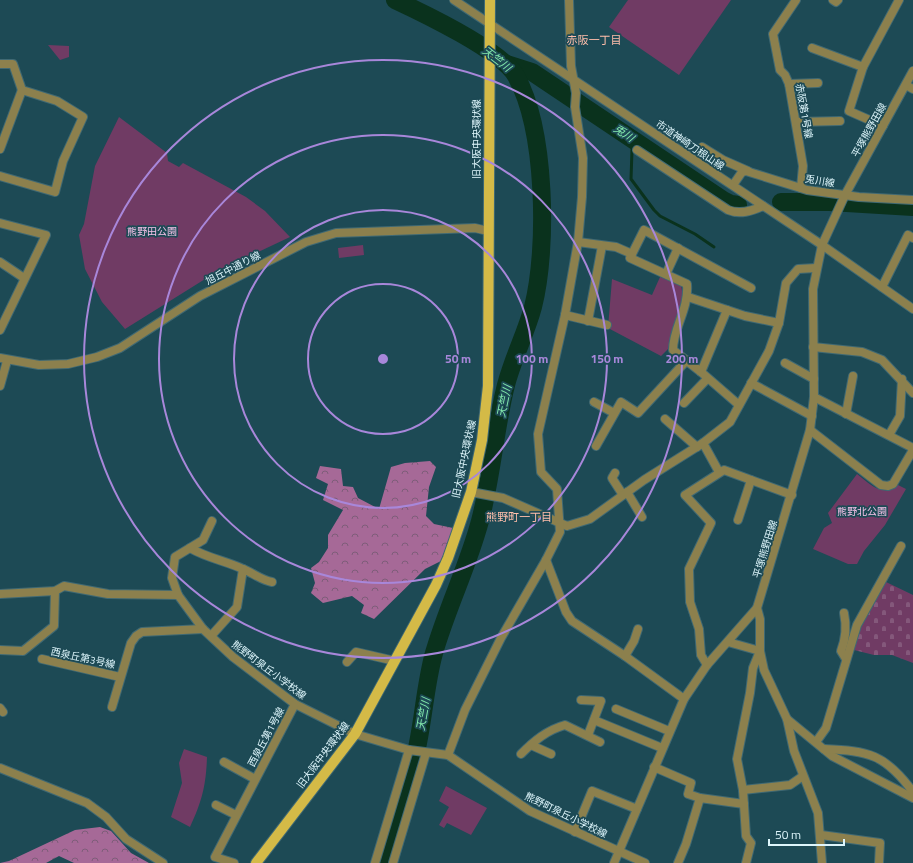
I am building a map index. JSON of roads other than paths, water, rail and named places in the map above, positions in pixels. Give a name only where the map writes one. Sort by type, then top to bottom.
[{"type":"main road","name":"旧大阪中央環状線","points":[[256,863],[355,734],[445,565],[474,492],[488,386],[488,60],[490,0]]},
{"type":"street","name":"市道神崎刀根山線","points":[[454,0],[733,185],[913,308]]},
{"type":"street","points":[[448,755],[465,710],[501,638],[546,560],[560,532],[558,489],[541,472],[538,434],[565,315],[578,242],[582,197],[583,158],[575,107],[569,0]]},
{"type":"street","name":"赤阪第1号線","points":[[796,0],[773,34],[780,70],[786,75],[789,84],[796,122],[803,166],[801,188]]},
{"type":"street","points":[[833,0],[836,2],[838,0]]},
{"type":"street","points":[[883,126],[849,111],[863,68],[899,0]]},
{"type":"street","points":[[812,48],[863,68]]},
{"type":"street","points":[[0,64],[14,64],[22,90],[0,148]]},
{"type":"street","name":"平塚熊野田線","points":[[614,863],[669,731],[684,699],[707,665],[728,642],[750,614],[757,608],[792,495],[810,430],[814,397],[814,289],[816,268],[822,245],[838,208],[883,126],[909,87],[913,71]]},
{"type":"street","points":[[789,84],[818,83]]},
{"type":"street","points":[[0,176],[54,192],[62,161],[83,117],[57,102],[22,90]]},
{"type":"street","points":[[796,122],[840,121]]},
{"type":"street","name":"兎川線","points":[[702,147],[726,161],[748,171],[801,188],[844,197],[913,200]]},
{"type":"street","points":[[637,150],[728,210],[745,212],[763,206]]},
{"type":"street","points":[[733,185],[742,172],[748,171]]},
{"type":"street","points":[[0,223],[46,235],[1,324]]},
{"type":"street","name":"旭丘中通り線","points":[[3,359],[39,365],[68,364],[102,355],[120,348],[200,296],[306,242],[336,233],[475,228],[488,231]]},
{"type":"street","points":[[739,405],[673,350],[673,341],[688,297],[687,284],[630,258],[644,230],[751,288]]},
{"type":"street","points":[[882,287],[908,235],[913,238]]},
{"type":"street","points":[[578,242],[616,248],[632,254]]},
{"type":"street","points":[[588,321],[602,246]]},
{"type":"street","points":[[666,274],[678,248]]},
{"type":"street","points":[[0,262],[24,278]]},
{"type":"street","points":[[474,492],[503,498],[567,526],[590,519],[625,494],[700,445],[730,422],[769,351],[779,323],[786,283],[798,269],[816,268]]},
{"type":"street","points":[[688,297],[745,316],[779,323]]},
{"type":"street","points":[[701,372],[727,310]]},
{"type":"street","points":[[565,315],[607,325]]},
{"type":"street","points":[[813,347],[862,352],[882,360],[902,379],[913,393]]},
{"type":"street","points":[[0,386],[3,359]]},
{"type":"street","points":[[596,446],[621,402],[638,413],[686,360]]},
{"type":"street","points":[[785,363],[814,379]]},
{"type":"street","points":[[846,414],[853,376]]},
{"type":"street","points":[[684,403],[707,379]]},
{"type":"street","points":[[889,435],[900,416],[902,379]]},
{"type":"street","points":[[751,383],[812,416]]},
{"type":"street","points":[[810,430],[881,485],[888,486],[893,484],[913,449],[889,435],[814,397]]},
{"type":"street","points":[[594,402],[614,413]]},
{"type":"street","points":[[665,419],[700,445],[719,472]]},
{"type":"street","points":[[707,665],[701,655],[699,629],[690,602],[689,569],[711,523],[685,495],[724,470],[792,495]]},
{"type":"street","points":[[615,473],[612,478],[642,517]]},
{"type":"street","points":[[738,520],[751,480]]},
{"type":"street","points":[[212,521],[203,540],[190,548],[202,555],[243,569],[265,581],[272,582]]},
{"type":"street","points":[[816,742],[826,728],[856,625],[901,546]]},
{"type":"street","name":"熊野町泉丘小学校線","points":[[190,548],[175,557],[172,578],[178,595],[203,629],[233,657],[295,704],[355,734],[410,750],[448,755],[530,810],[645,863]]},
{"type":"street","points":[[546,560],[566,612],[572,621],[625,656],[684,699]]},
{"type":"street","points":[[211,636],[237,607],[243,569]]},
{"type":"street","points":[[0,594],[55,591],[64,586],[108,594],[178,595]]},
{"type":"street","points":[[0,650],[23,651],[54,626],[55,591]]},
{"type":"street","points":[[757,608],[760,619],[760,651],[764,670],[787,719],[794,751],[818,813],[821,834],[822,863]]},
{"type":"street","points":[[844,613],[846,636],[841,651],[846,659]]},
{"type":"street","points":[[112,707],[131,643],[136,636],[142,632],[203,629]]},
{"type":"street","points":[[625,656],[634,641],[638,629]]},
{"type":"street","points":[[728,642],[760,651]]},
{"type":"street","points":[[746,863],[751,843],[746,836],[743,790],[737,760],[750,693],[753,668],[760,651]]},
{"type":"street","points":[[347,662],[356,652],[395,661]]},
{"type":"street","name":"西泉丘第3号線","points":[[42,659],[120,677]]},
{"type":"street","points":[[581,700],[601,702],[588,735]]},
{"type":"street","name":"西泉丘第1号線","points":[[234,863],[215,857],[295,704]]},
{"type":"street","points":[[616,709],[669,731]]},
{"type":"street","points":[[787,719],[832,756],[913,798]]},
{"type":"street","points":[[594,720],[662,748]]},
{"type":"street","points":[[522,754],[531,745],[555,728],[565,725],[600,742]]},
{"type":"street","points":[[531,745],[551,754]]},
{"type":"street","points":[[824,749],[854,750],[879,757],[904,779],[913,792]]},
{"type":"street","points":[[375,863],[410,750]]},
{"type":"street","points":[[393,863],[424,752]]},
{"type":"street","name":"西泉丘第1号線","points":[[224,762],[255,779]]},
{"type":"street","points":[[654,767],[691,783],[688,794],[700,798],[744,804]]},
{"type":"street","points":[[0,768],[87,803],[106,818],[126,839],[163,863]]},
{"type":"street","points":[[743,790],[790,785],[803,776]]},
{"type":"street","points":[[576,832],[592,791],[637,809]]},
{"type":"street","points":[[678,863],[686,844],[700,798]]},
{"type":"street","points":[[216,805],[236,815]]},
{"type":"street","points":[[821,834],[880,843],[879,863]]},
{"type":"waterway","name":"天竺川","points":[[384,863],[415,758],[434,653],[470,554],[480,521],[488,487],[506,385],[533,307],[538,282],[541,254],[542,222],[539,157],[526,99],[516,76],[508,66],[479,44],[442,23],[395,0]]},
{"type":"waterway","name":"兎川","points":[[507,64],[532,72],[723,200],[731,204],[738,205]]},
{"type":"waterway","points":[[632,150],[631,179],[654,210],[660,216],[695,234],[714,247]]},
{"type":"waterway","name":"兎川","points":[[781,202],[830,202],[913,207]]},
{"type":"district","name":"赤阪一丁目","points":[[594,40]]},
{"type":"district","name":"熊野町一丁目","points":[[519,517]]},
{"type":"park label","name":"熊野田公園","points":[[152,231]]},
{"type":"park label","name":"熊野北公園","points":[[862,511]]}]
